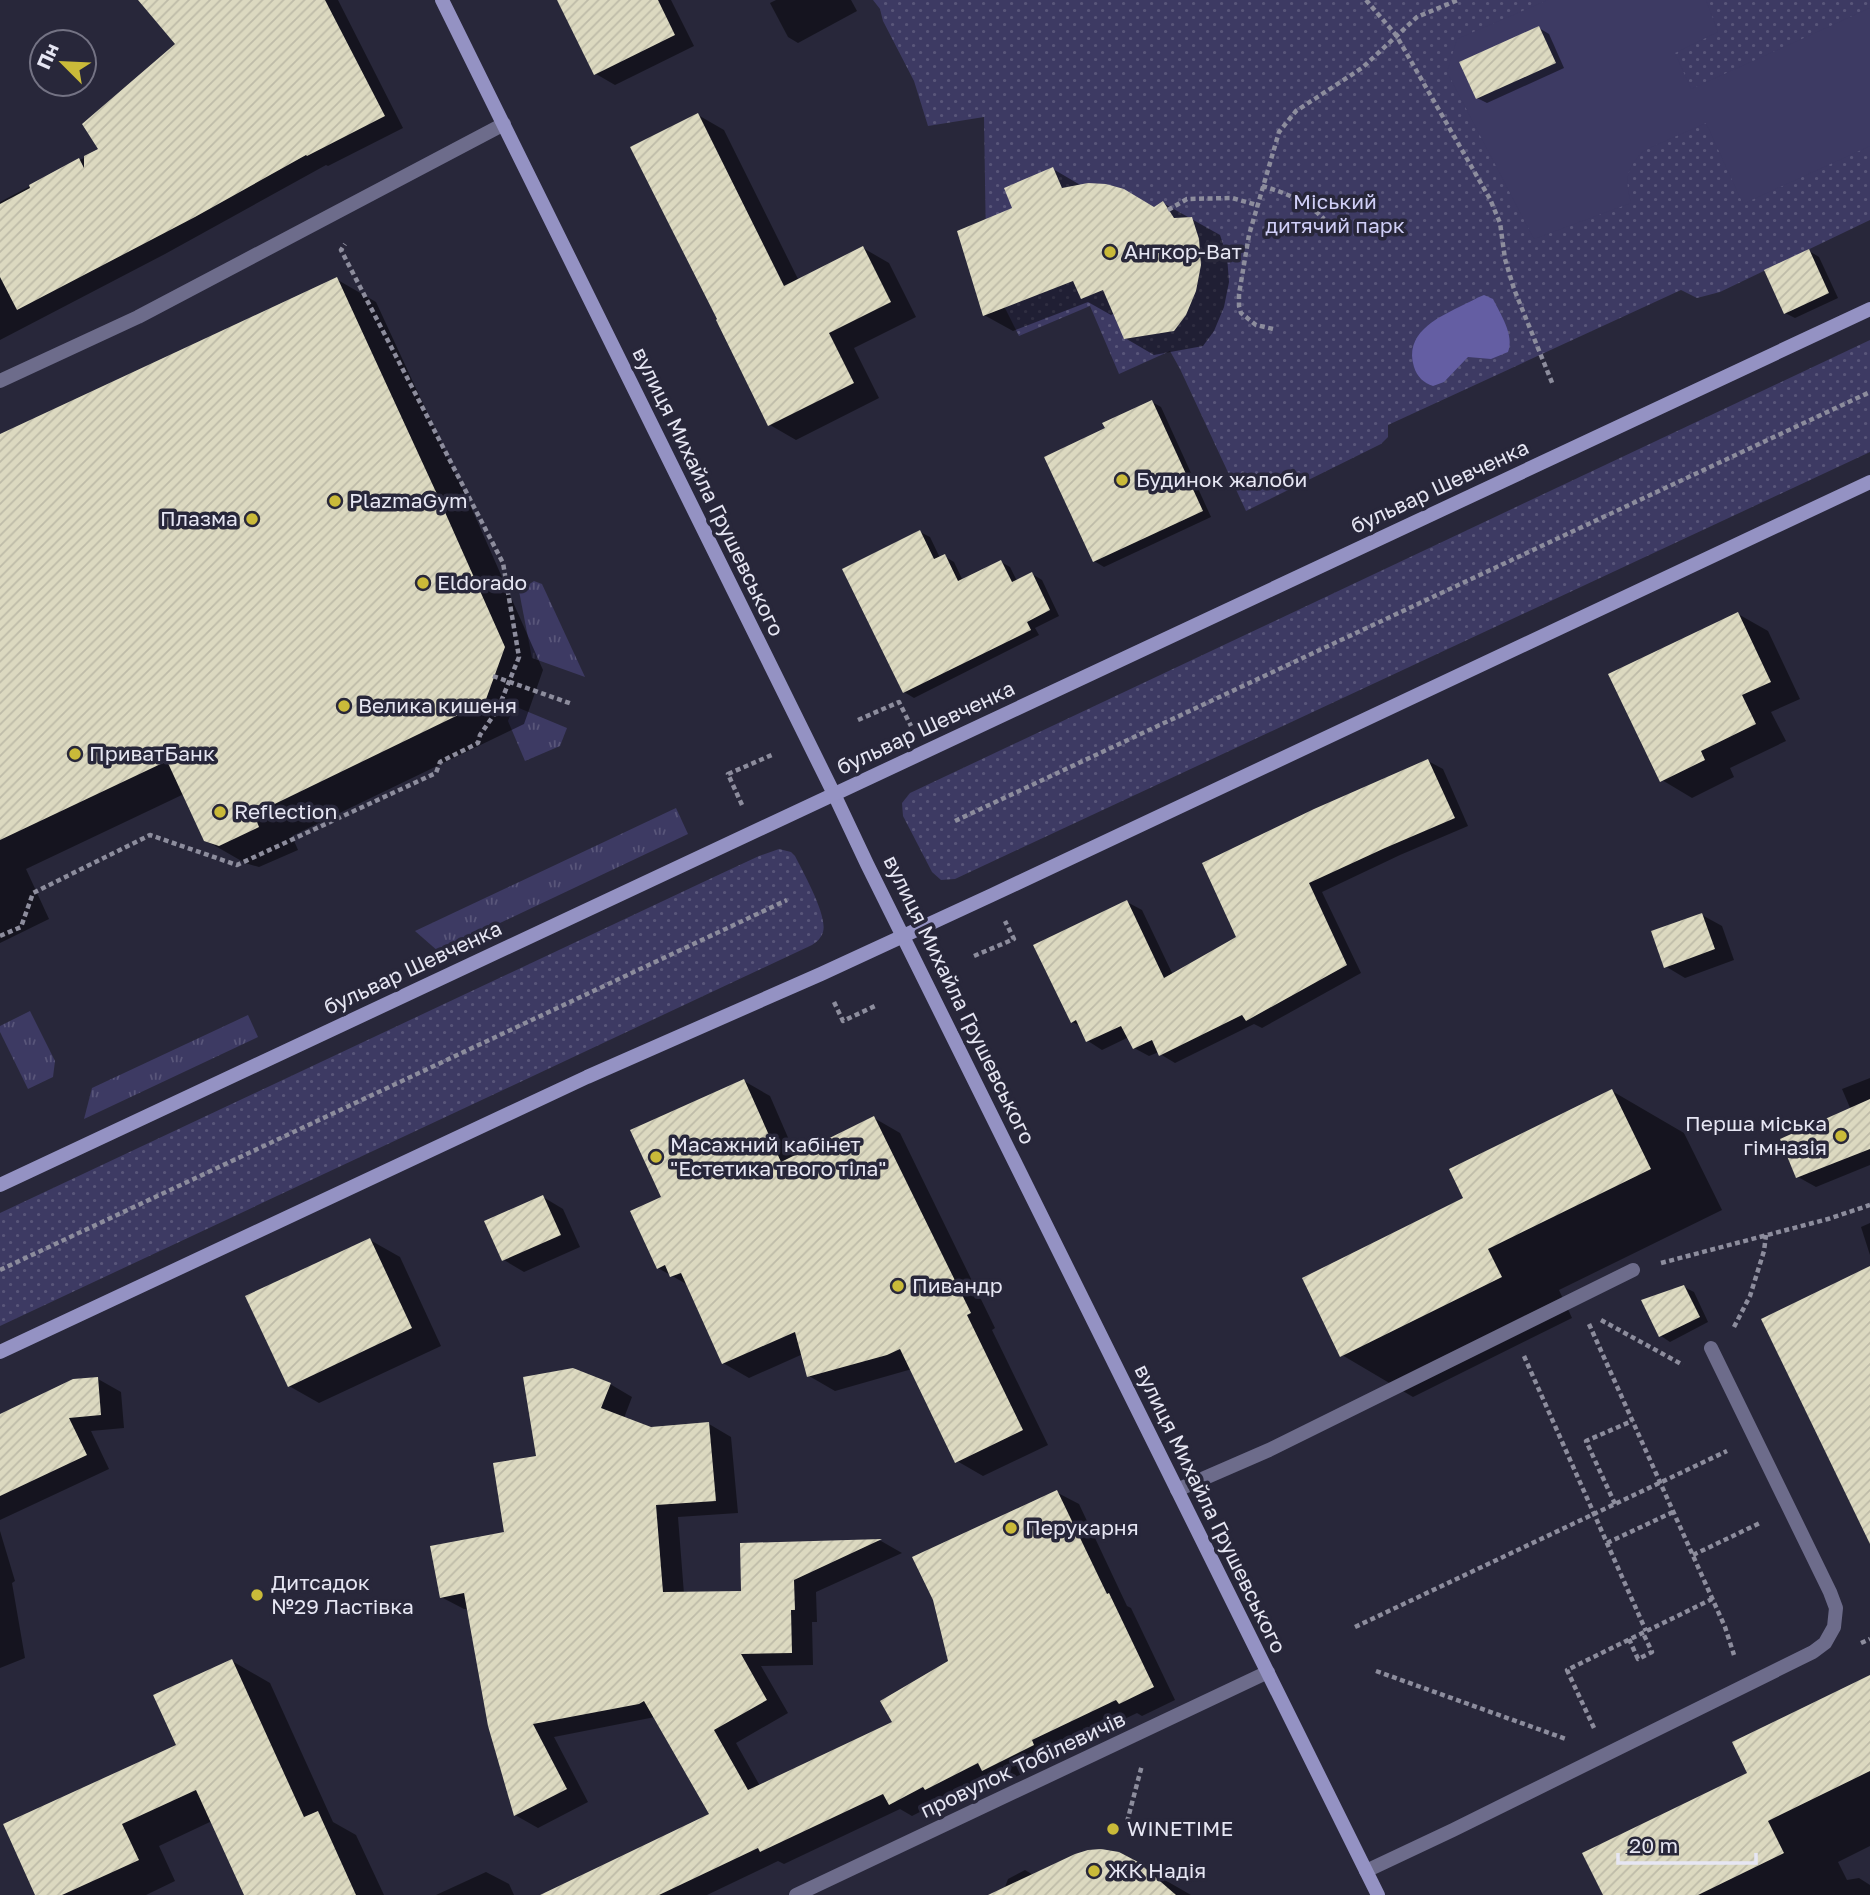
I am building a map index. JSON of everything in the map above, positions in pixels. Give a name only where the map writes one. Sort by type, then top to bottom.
[{"type":"main road","name":"вулиця Михайла Грушевського","points":[[442,0],[1377,1895]]},
{"type":"main road","name":"бульвар Шевченка","points":[[0,1185],[1870,309]]},
{"type":"main road","points":[[0,1352],[587,1077],[904,936],[1870,482]]},
{"type":"street","points":[[0,382],[138,317],[504,124]]},
{"type":"street","points":[[1177,1490],[1269,1450],[1513,1329],[1578,1305],[1633,1270]]},
{"type":"street","points":[[1366,1871],[1747,1685],[1813,1652],[1825,1643],[1834,1627],[1836,1608],[1830,1592],[1711,1348]]},
{"type":"street","name":"провулок Тобілевичів","points":[[796,1895],[1268,1672]]},
{"type":"path","points":[[1366,0],[1396,35],[1490,200],[1500,223],[1505,259],[1514,289],[1553,385]]},
{"type":"path","points":[[1273,329],[1248,320],[1241,313],[1239,306],[1244,258],[1279,132],[1291,117],[1311,101],[1362,68],[1417,17],[1458,0]]},
{"type":"path","points":[[1262,186],[1297,198],[1324,219]]},
{"type":"path","points":[[1168,210],[1187,199],[1232,198],[1257,205]]},
{"type":"path","points":[[0,936],[21,927],[33,893],[150,835],[237,865],[417,783],[436,773],[440,762],[478,743],[480,735],[498,709],[519,657],[503,563],[341,250],[347,240]]},
{"type":"path","points":[[955,821],[1870,392]]},
{"type":"path","points":[[493,676],[572,704]]},
{"type":"path","points":[[858,720],[899,702],[911,727]]},
{"type":"path","points":[[743,806],[728,774],[774,754]]},
{"type":"path","points":[[0,1270],[787,900]]},
{"type":"path","points":[[974,956],[1014,940],[1002,914]]},
{"type":"path","points":[[832,998],[843,1021],[877,1004]]},
{"type":"path","points":[[1633,1270],[1828,1219],[1870,1205]]},
{"type":"path","points":[[1578,1305],[1626,1335],[1683,1365],[1726,1339],[1743,1313],[1764,1251],[1766,1235]]},
{"type":"path","points":[[1578,1305],[1725,1626],[1736,1662],[1747,1685]]},
{"type":"path","points":[[1513,1329],[1652,1652],[1638,1659],[1629,1639]]},
{"type":"path","points":[[1615,1503],[1586,1441],[1632,1421]]},
{"type":"path","points":[[1354,1627],[1755,1437]]},
{"type":"path","points":[[1693,1555],[1790,1508]]},
{"type":"path","points":[[1607,1543],[1673,1511]]},
{"type":"path","points":[[1607,1754],[1567,1670],[1712,1599]]},
{"type":"path","points":[[1376,1671],[1607,1754]]},
{"type":"path","points":[[1127,1822],[1133,1799]]},
{"type":"green space","name":"Міський дитячий парк","points":[[873,0],[1870,0],[1870,220],[1720,292],[1697,298],[1681,290],[1388,425],[1388,437],[1381,444],[1246,511],[1170,351],[1119,374],[1090,306],[1019,336],[1005,308],[986,245],[984,117],[928,126],[914,81],[883,21],[880,9]]},
{"type":"green space","points":[[1548,0],[1706,0],[1718,32],[1675,53],[1691,89],[1870,8],[1870,146],[1743,204],[1706,123],[1645,150],[1638,157],[1628,175],[1631,203],[1534,239],[1447,72],[1457,39]]},
{"type":"green space","points":[[1870,340],[1870,452],[955,879],[941,880],[932,872],[903,816],[902,803],[910,793]]},
{"type":"green space","points":[[534,581],[542,584],[585,677],[532,658],[519,591]]},
{"type":"green space","points":[[514,706],[567,728],[560,746],[525,761],[508,721]]},
{"type":"green space","points":[[676,808],[688,834],[439,952],[415,931]]},
{"type":"green space","points":[[779,849],[795,856],[822,916],[823,932],[819,940],[812,945],[0,1326],[0,1213],[716,876]]},
{"type":"green space","points":[[30,1011],[55,1061],[53,1077],[28,1089],[0,1032],[0,1026]]},
{"type":"green space","points":[[248,1015],[258,1037],[84,1119],[92,1088]]},
{"type":"shaded area","points":[[1484,295],[1493,299],[1506,325],[1510,339],[1508,352],[1491,359],[1468,357],[1444,382],[1433,386],[1424,381],[1415,371],[1412,355],[1413,345],[1418,337],[1440,317]]},
{"type":"building","points":[[138,0],[325,0],[385,116],[306,155],[195,217],[17,310],[0,277],[0,204],[79,158],[84,168],[84,156],[98,149],[82,124],[175,44]]},
{"type":"building","points":[[557,0],[658,0],[675,35],[594,75]]},
{"type":"building","points":[[1539,26],[1556,63],[1476,99],[1459,62]]},
{"type":"building","points":[[698,113],[784,286],[863,246],[891,302],[829,333],[854,383],[768,426],[630,147]]},
{"type":"building","name":"Ангкор-Ват","points":[[1053,167],[1062,188],[1088,183],[1106,184],[1124,189],[1154,207],[1163,201],[1174,218],[1192,217],[1199,239],[1201,265],[1196,291],[1186,315],[1174,331],[1124,339],[1103,290],[1081,299],[1073,281],[983,316],[957,231],[1012,208],[1004,188]]},
{"type":"building","points":[[1809,249],[1829,293],[1784,314],[1764,270]]},
{"type":"building","points":[[337,277],[505,647],[485,702],[254,814],[259,827],[219,846],[204,841],[167,761],[0,840],[0,434]]},
{"type":"building","name":"Будинок жалоби","points":[[1152,400],[1203,511],[1093,562],[1044,457],[1105,428],[1102,423]]},
{"type":"building","points":[[920,530],[934,559],[945,554],[958,581],[1001,560],[1012,582],[1032,572],[1050,610],[1027,622],[1031,630],[903,693],[842,569]]},
{"type":"building","points":[[1738,612],[1771,682],[1742,695],[1756,724],[1701,751],[1705,760],[1660,782],[1608,674]]},
{"type":"building","points":[[1428,759],[1455,818],[1309,883],[1347,965],[1246,1021],[1242,1015],[1159,1056],[1152,1040],[1133,1049],[1121,1026],[1086,1042],[1076,1020],[1071,1023],[1033,945],[1127,900],[1164,978],[1236,937],[1202,863],[1314,809]]},
{"type":"building","points":[[1702,913],[1715,949],[1664,968],[1651,931]]},
{"type":"building","points":[[744,1079],[781,1162],[874,1116],[971,1313],[967,1315],[1023,1430],[955,1463],[900,1349],[807,1377],[795,1332],[722,1364],[681,1273],[670,1277],[665,1265],[657,1269],[630,1211],[661,1197],[630,1130]]},
{"type":"building","points":[[1612,1089],[1651,1169],[1488,1249],[1502,1277],[1340,1357],[1302,1278],[1463,1198],[1449,1169]]},
{"type":"building","points":[[1870,1099],[1870,1149],[1796,1178],[1780,1139]]},
{"type":"building","points":[[543,1195],[561,1235],[502,1261],[484,1221]]},
{"type":"building","points":[[370,1238],[412,1328],[288,1387],[245,1296]]},
{"type":"building","points":[[1870,1266],[1870,1544],[1761,1319]]},
{"type":"building","points":[[1684,1285],[1700,1317],[1659,1337],[1641,1300]]},
{"type":"building","points":[[573,1368],[611,1383],[601,1408],[651,1427],[709,1422],[716,1501],[656,1505],[663,1592],[741,1591],[740,1543],[882,1539],[794,1580],[795,1610],[791,1610],[792,1653],[741,1654],[767,1700],[714,1730],[748,1790],[892,1722],[880,1701],[948,1661],[933,1600],[912,1557],[1057,1490],[1154,1687],[1119,1704],[1116,1700],[1032,1740],[1034,1745],[982,1771],[978,1763],[889,1805],[883,1794],[760,1852],[758,1848],[659,1895],[540,1895],[709,1814],[644,1701],[533,1724],[567,1789],[514,1816],[488,1726],[464,1593],[440,1598],[430,1546],[504,1532],[493,1463],[536,1456],[523,1377]]},
{"type":"building","points":[[98,1377],[101,1415],[69,1418],[87,1455],[0,1496],[0,1414],[73,1379]]},
{"type":"building","points":[[232,1659],[304,1817],[318,1811],[356,1895],[244,1895],[196,1790],[122,1824],[139,1860],[62,1895],[35,1895],[3,1824],[176,1745],[153,1695]]},
{"type":"building","points":[[1870,1675],[1870,1771],[1768,1821],[1784,1853],[1698,1895],[1603,1895],[1582,1853],[1747,1773],[1732,1742]]},
{"type":"building","name":"ЖК Надія","points":[[1101,1849],[1119,1852],[1138,1862],[1176,1895],[988,1895],[1075,1854]]},
{"type":"place","name":"Ангкор-Ват","points":[[1110,252]]},
{"type":"place","name":"Будинок жалоби","points":[[1122,480]]},
{"type":"place","name":"PlazmaGym","points":[[335,501]]},
{"type":"place","name":"Плазма","points":[[252,519]]},
{"type":"place","name":"Eldorado","points":[[423,583]]},
{"type":"place","name":"Велика кишеня","points":[[344,706]]},
{"type":"place","name":"ПриватБанк","points":[[75,754]]},
{"type":"place","name":"Reflection","points":[[220,812]]},
{"type":"place","name":"Перша міська гімназія","points":[[1841,1136]]},
{"type":"place","name":"Масажний кабінет \"Естетика твого тіла\"","points":[[656,1157]]},
{"type":"place","name":"Пивандр","points":[[898,1286]]},
{"type":"place","name":"Перукарня","points":[[1011,1528]]},
{"type":"place","name":"Дитсадок №29 Ластівка","points":[[257,1595]]},
{"type":"place","name":"WINETIME","points":[[1113,1829]]},
{"type":"place","name":"ЖК Надія","points":[[1094,1871]]}]
